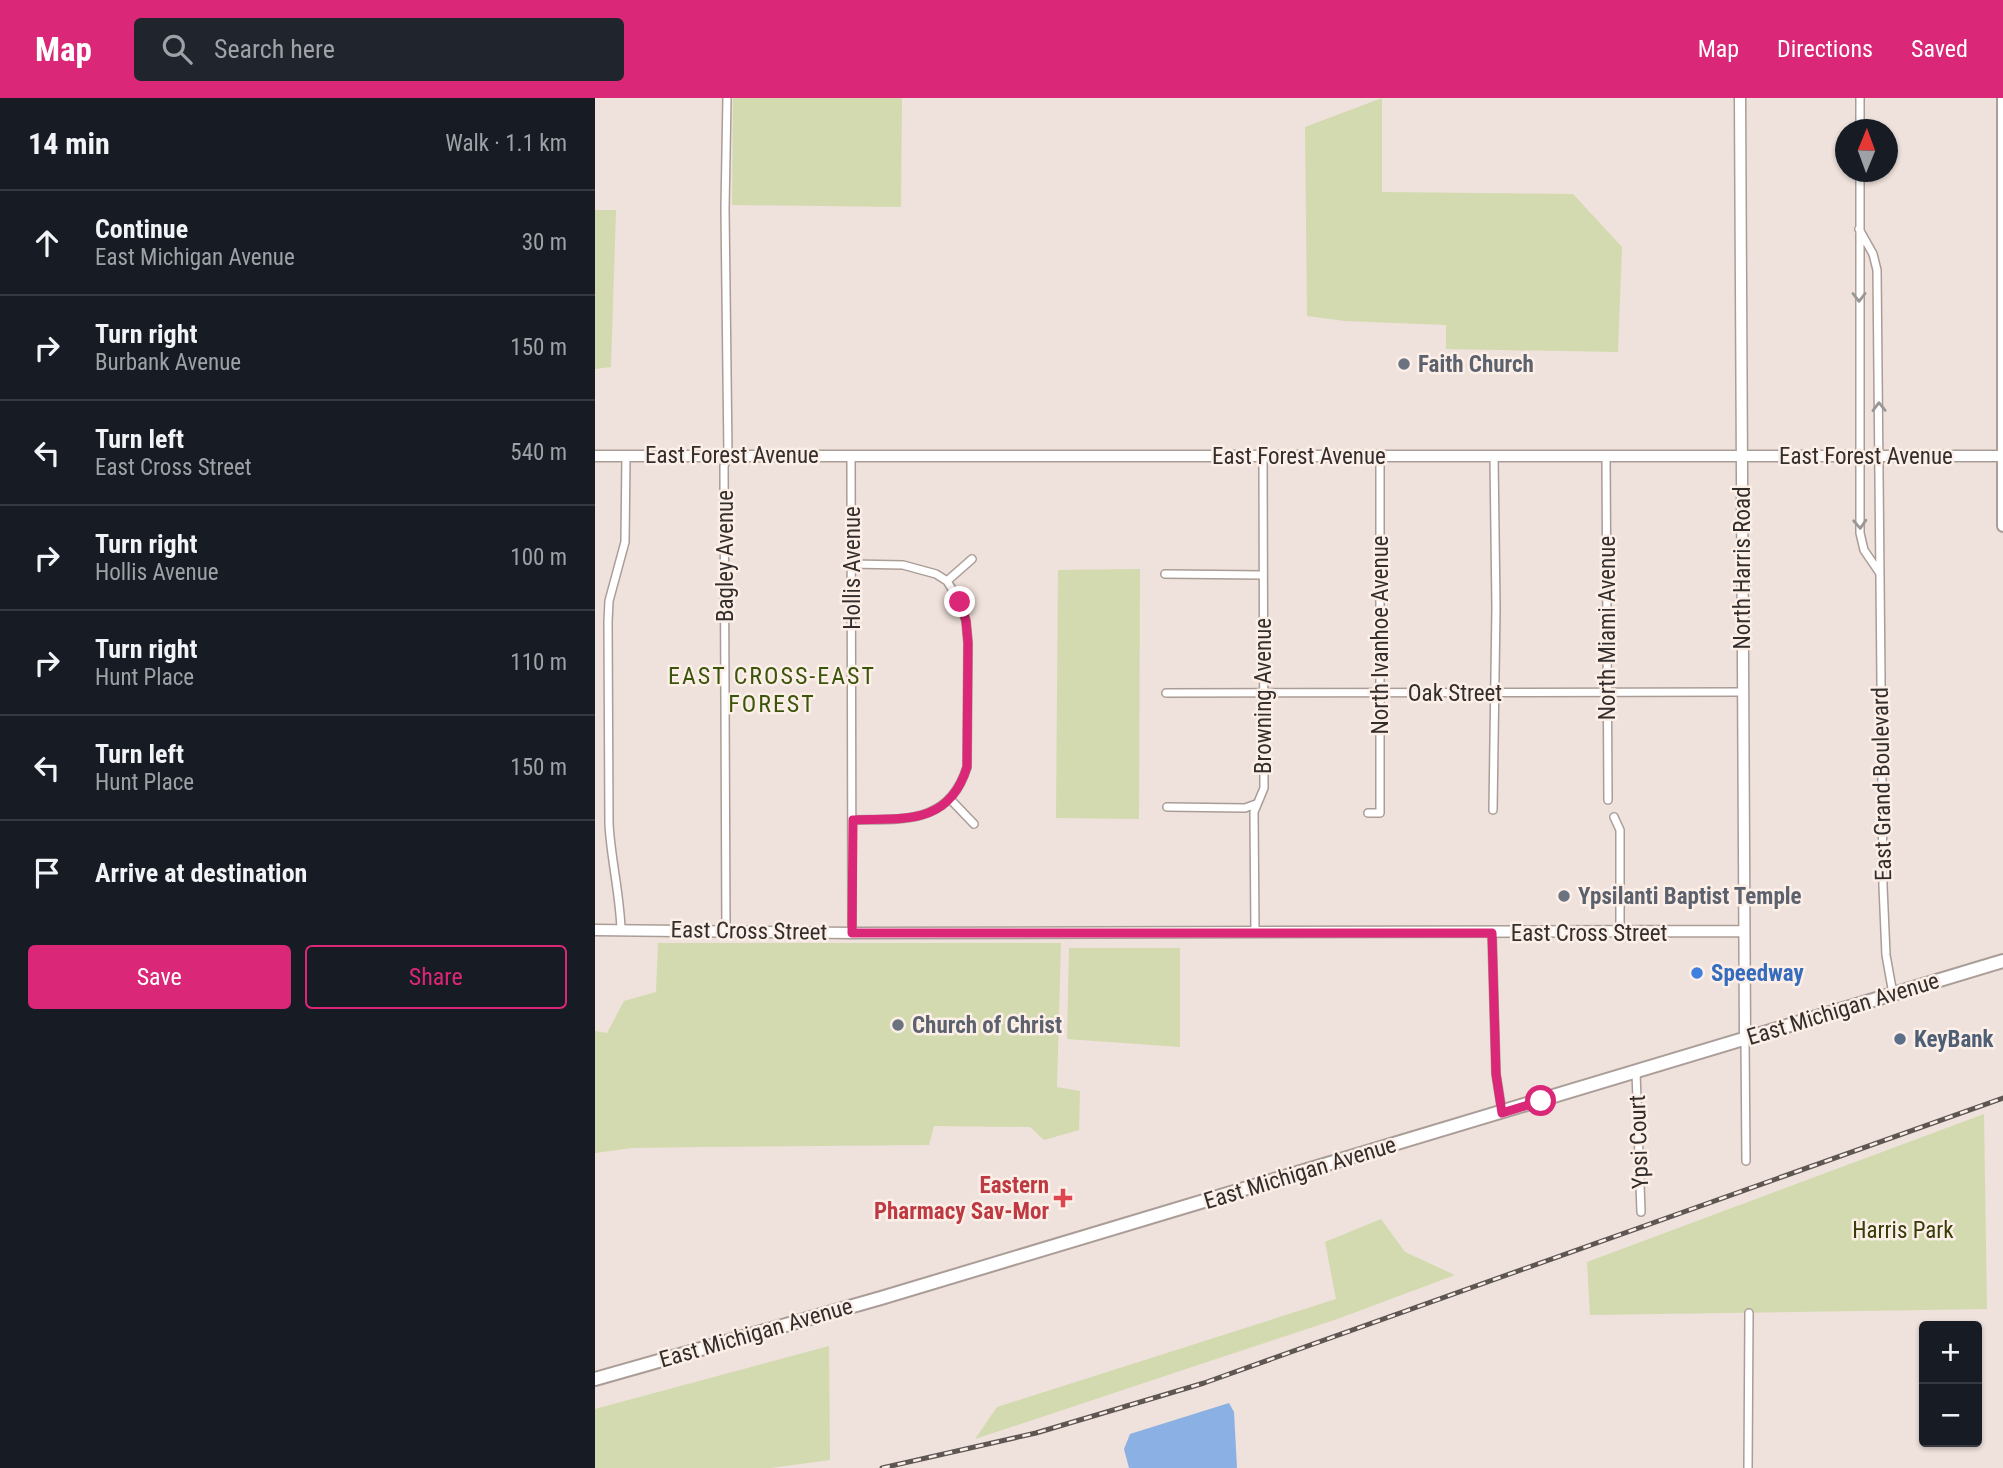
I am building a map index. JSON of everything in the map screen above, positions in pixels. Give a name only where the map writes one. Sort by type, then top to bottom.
[{"type":"main road","points":[[2003,98],[2003,526]]},
{"type":"main road","name":"East Michigan Avenue","points":[[595,1380],[1502,1113],[2003,961]]},
{"type":"street","name":"Bagley Avenue","points":[[726,930],[724,466],[728,455],[725,209],[727,98]]},
{"type":"street","name":"North Harris Road","points":[[1740,98],[1745,1039]]},
{"type":"street","points":[[1860,98],[1860,119]]},
{"type":"street","name":"East Grand Boulevard","points":[[1860,182],[1860,533],[1864,550],[1879,573]]},
{"type":"street","name":"East Grand Boulevard","points":[[1859,229],[1874,254],[1877,270],[1882,886],[1886,955],[1893,994]]},
{"type":"street","name":"Hollis Avenue","points":[[851,455],[852,933]]},
{"type":"street","name":"East Forest Avenue","points":[[595,456],[2003,456]]},
{"type":"street","points":[[621,930],[621,902],[610,846],[609,824],[608,622],[609,601],[625,542],[626,456]]},
{"type":"street","name":"North Ivanhoe Avenue","points":[[1368,813],[1384,813],[1380,692],[1380,456]]},
{"type":"street","points":[[1493,810],[1494,456]]},
{"type":"street","name":"North Miami Avenue","points":[[1606,456],[1608,800]]},
{"type":"street","name":"Browning Avenue","points":[[1255,932],[1256,804],[1264,788],[1263,457]]},
{"type":"street","points":[[947,581],[972,559]]},
{"type":"street","points":[[852,564],[903,565],[936,574],[947,581],[960,602],[966,621],[968,643],[967,767],[951,800],[929,814],[915,818],[853,820]]},
{"type":"street","points":[[1165,574],[1262,575]]},
{"type":"street","name":"Oak Street","points":[[1167,693],[1743,692]]},
{"type":"street","points":[[951,800],[974,824]]},
{"type":"street","points":[[1167,807],[1245,808],[1256,804]]},
{"type":"street","points":[[1614,817],[1620,830],[1620,932]]},
{"type":"street","name":"East Cross Street","points":[[595,930],[852,933],[1744,931]]},
{"type":"street","points":[[1492,933],[1496,1074],[1502,1113]]},
{"type":"street","points":[[1745,1039],[1746,1161]]},
{"type":"street","name":"Ypsi Court","points":[[1636,1072],[1641,1212]]},
{"type":"street","points":[[1748,1468],[1749,1313]]},
{"type":"green space","points":[[733,98],[902,98],[901,207],[732,205]]},
{"type":"green space","points":[[1382,98],[1382,192],[1573,194],[1622,247],[1618,352],[1446,349],[1446,325],[1345,321],[1307,316],[1305,127]]},
{"type":"green space","points":[[595,210],[616,210],[611,367],[595,369]]},
{"type":"green space","points":[[1140,569],[1139,819],[1056,818],[1058,570]]},
{"type":"green space","points":[[658,943],[1061,943],[1057,1087],[1080,1091],[1079,1130],[1044,1140],[1030,1127],[934,1126],[929,1145],[632,1148],[595,1153],[595,1031],[607,1033],[624,1001],[656,992]]},
{"type":"green space","points":[[1069,948],[1180,948],[1180,1047],[1067,1039]]},
{"type":"green space","name":"Harris Park","points":[[1984,1114],[1987,1309],[1590,1315],[1587,1262]]},
{"type":"green space","points":[[1381,1219],[1405,1252],[1455,1275],[1340,1318],[975,1439],[997,1407],[1336,1299],[1325,1242]]},
{"type":"green space","points":[[829,1346],[830,1460],[771,1468],[595,1468],[595,1409]]},
{"type":"water","points":[[1229,1403],[1234,1412],[1237,1468],[1129,1468],[1124,1449],[1130,1434]]},
{"type":"railway","points":[[882,1468],[1036,1433],[1204,1383],[2003,1098]]},
{"type":"place","name":"Faith Church","points":[[1404,364]]},
{"type":"place","name":"Ypsilanti Baptist Temple","points":[[1564,896]]},
{"type":"place","name":"Speedway","points":[[1697,973]]},
{"type":"place","name":"Church of Christ","points":[[898,1025]]},
{"type":"place","name":"KeyBank","points":[[1900,1039]]},
{"type":"place","name":"Eastern Pharmacy Sav-Mor","points":[[1063,1198]]},
{"type":"district","name":"EAST CROSS-EAST FOREST","points":[[772,690]]},
{"type":"route","points":[[960,602],[966,621],[968,643],[967,767],[951,800],[929,814],[915,818],[853,820],[852,933],[1492,933],[1496,1074],[1502,1113],[1541,1101]]}]
